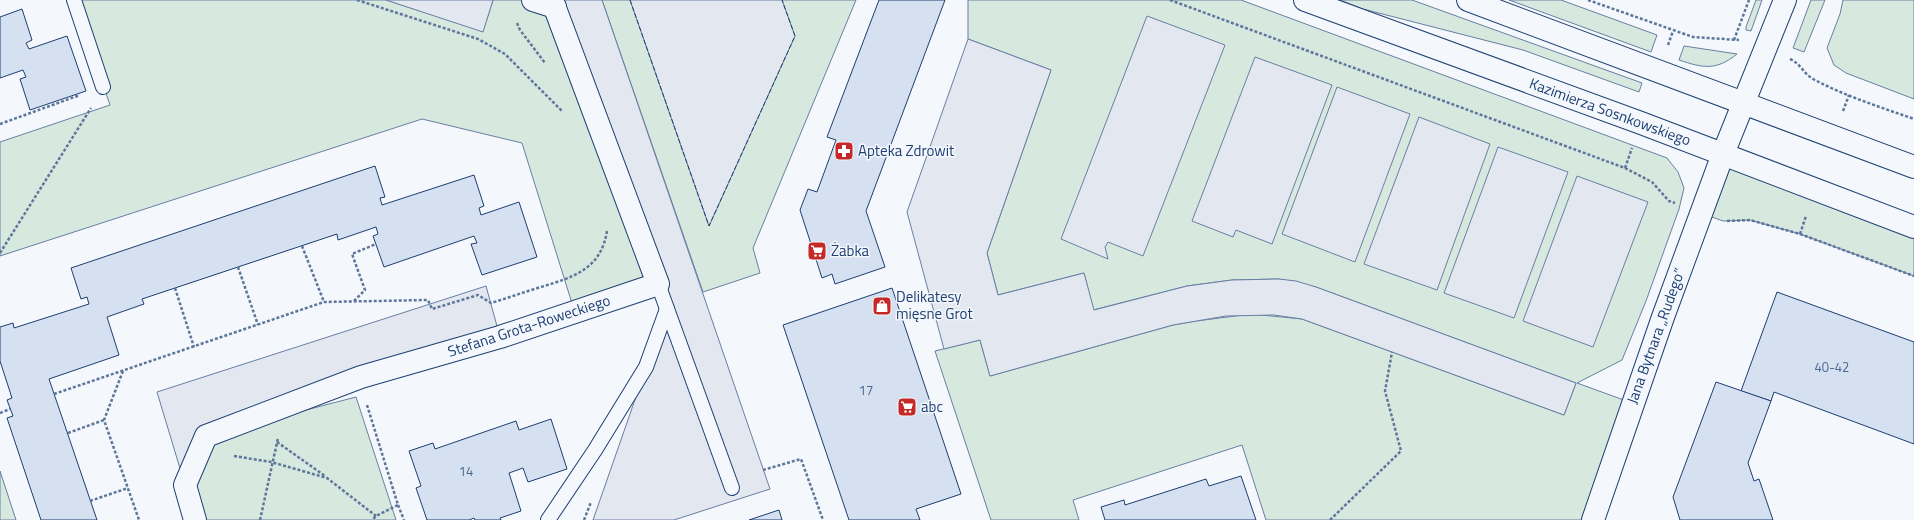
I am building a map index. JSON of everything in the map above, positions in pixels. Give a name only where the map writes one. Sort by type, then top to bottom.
[{"type":"street","points":[[533,0],[554,4],[658,284]]},
{"type":"street","name":"Kazimierza Sosnkowskiego","points":[[1305,0],[1723,154],[1914,227]]},
{"type":"street","points":[[1468,0],[1914,167]]},
{"type":"street","name":"Jana Bytnara „Rudego”","points":[[1593,520],[1603,487],[1663,317],[1723,154],[1785,0]]},
{"type":"street","name":"Stefana Grota-Roweckiego","points":[[195,520],[185,485],[206,436],[361,377],[500,337],[658,284]]},
{"type":"lane","points":[[74,0],[103,87]]},
{"type":"lane","points":[[658,284],[732,488]]},
{"type":"lane","points":[[548,520],[595,450],[646,367],[667,308]]},
{"type":"path","points":[[357,0],[478,39],[505,54],[565,114],[562,107]]},
{"type":"path","points":[[1170,0],[1625,168],[1652,182],[1670,201],[1682,206]]},
{"type":"path","points":[[1588,0],[1693,37],[1742,41]]},
{"type":"path","points":[[1734,40],[1749,0]]},
{"type":"path","points":[[516,18],[520,30],[545,64]]},
{"type":"path","points":[[1789,59],[1796,62],[1811,78],[1849,95],[1914,119]]},
{"type":"path","points":[[0,124],[103,87]]},
{"type":"path","points":[[0,253],[103,87]]},
{"type":"path","points":[[1842,114],[1849,95]]},
{"type":"path","points":[[1625,168],[1633,145]]},
{"type":"path","points":[[1800,234],[1809,209]]},
{"type":"path","points":[[1723,221],[1750,220],[1800,234],[1914,276]]},
{"type":"path","points":[[54,394],[324,302],[428,300],[432,309],[478,295],[491,303],[578,274],[592,263],[602,250],[608,226]]},
{"type":"path","points":[[353,302],[365,290],[352,254],[376,244]]},
{"type":"path","points":[[302,246],[324,302]]},
{"type":"path","points":[[238,267],[258,325]]},
{"type":"path","points":[[175,288],[194,347]]},
{"type":"path","points":[[1330,520],[1401,452],[1385,391],[1392,352]]},
{"type":"path","points":[[123,371],[104,420],[139,520]]},
{"type":"path","points":[[366,402],[404,520]]},
{"type":"path","points":[[0,412],[10,409]]},
{"type":"path","points":[[68,432],[104,420]]},
{"type":"path","points":[[277,442],[376,516]]},
{"type":"path","points":[[764,470],[801,459],[823,520]]},
{"type":"path","points":[[271,462],[327,478]]},
{"type":"path","points":[[90,501],[128,488]]},
{"type":"path","points":[[584,520],[591,501]]},
{"type":"path","points":[[372,520],[376,516],[398,504]]},
{"type":"shaded area","points":[[74,0],[386,0],[483,31],[493,0],[552,0],[658,284],[575,313],[522,143],[422,119],[0,256],[0,142],[110,105]]},
{"type":"shaded area","points":[[386,0],[493,0],[483,32]]},
{"type":"shaded area","points":[[552,0],[602,0],[770,489],[674,520],[593,520],[667,308]]},
{"type":"shaded area","points":[[602,0],[856,0],[753,248],[760,273],[703,292]]},
{"type":"shaded area","points":[[630,0],[782,0],[795,36],[709,226]]},
{"type":"shaded area","points":[[968,0],[1241,0],[1667,158],[1678,172],[1684,188],[1679,209],[1646,301],[1622,360],[1577,383],[1632,403],[1593,520],[1266,520],[1242,445],[1073,500],[1079,520],[991,520],[935,351],[980,340],[990,376],[1173,325],[1251,314],[1302,319],[1564,415],[1576,383],[1316,287],[1279,279],[1232,280],[1187,286],[1093,310],[1084,273],[998,295],[987,253],[1051,70],[968,39]]},
{"type":"shaded area","points":[[1340,0],[1412,0],[1642,83],[1639,92],[1523,50],[1363,9]]},
{"type":"shaded area","points":[[1509,0],[1561,0],[1657,35],[1651,52]]},
{"type":"shaded area","points":[[1756,0],[1762,0],[1751,31],[1746,30],[1746,27]]},
{"type":"shaded area","points":[[1811,0],[1825,0],[1804,52],[1793,48]]},
{"type":"shaded area","points":[[1843,0],[1914,0],[1914,99],[1846,73],[1834,65],[1827,48],[1840,14]]},
{"type":"shaded area","points":[[1147,16],[1225,45],[1143,256],[1108,242],[1105,247],[1108,259],[1061,239]]},
{"type":"shaded area","points":[[968,39],[1051,70],[987,253],[998,295],[1084,273],[1094,310],[1187,286],[1232,280],[1279,279],[1296,281],[1316,287],[1576,383],[1564,415],[1302,319],[1274,315],[1226,316],[1173,325],[990,376],[980,340],[944,349],[907,212]]},
{"type":"shaded area","points":[[1684,46],[1737,54],[1716,65],[1695,65],[1679,60]]},
{"type":"shaded area","points":[[1255,57],[1332,85],[1272,244],[1236,230],[1233,237],[1192,221]]},
{"type":"shaded area","points":[[1337,87],[1410,114],[1355,262],[1282,234]]},
{"type":"shaded area","points":[[1419,117],[1490,144],[1437,290],[1364,264]]},
{"type":"shaded area","points":[[1498,147],[1568,172],[1514,318],[1444,293]]},
{"type":"shaded area","points":[[1723,154],[1914,227],[1914,276],[1800,234],[1750,220],[1723,221],[1701,213]]},
{"type":"shaded area","points":[[1577,176],[1648,202],[1593,347],[1523,321]]},
{"type":"shaded area","points":[[486,286],[500,337],[206,436],[185,485],[157,392]]},
{"type":"shaded area","points":[[356,397],[396,520],[195,520],[185,485],[206,436]]},
{"type":"shaded area","points":[[0,471],[16,520],[0,520]]},
{"type":"building","points":[[879,0],[945,0],[866,211],[885,267],[835,284],[832,274],[822,278],[800,210],[808,189],[817,192],[836,140],[827,137]]},
{"type":"building","points":[[22,9],[32,40],[26,43],[29,49],[67,36],[86,91],[30,110],[20,79],[26,77],[23,70],[0,78],[0,17]]},
{"type":"building","points":[[375,166],[385,197],[380,198],[382,205],[474,175],[484,206],[479,208],[481,215],[519,202],[537,257],[482,275],[471,244],[477,243],[474,236],[384,267],[373,236],[378,234],[376,227],[338,240],[337,234],[142,299],[144,304],[107,317],[119,355],[49,379],[97,520],[41,520],[7,418],[13,416],[7,400],[12,398],[0,361],[0,327],[13,323],[14,328],[89,304],[87,297],[81,299],[71,268]]},
{"type":"building","points":[[892,288],[961,494],[916,509],[920,520],[849,520],[783,325]]},
{"type":"building","points":[[1777,292],[1914,342],[1914,444],[1774,392],[1771,401],[1741,391]]},
{"type":"building","points":[[1716,382],[1771,401],[1748,463],[1754,481],[1759,479],[1773,520],[1680,520],[1673,497]]},
{"type":"building","points":[[551,419],[567,469],[528,482],[523,468],[509,473],[521,511],[500,518],[501,520],[475,520],[474,518],[469,520],[427,520],[416,488],[421,486],[409,451],[433,443],[435,449],[516,421],[519,430]]},
{"type":"building","points":[[1241,476],[1256,520],[1105,520],[1101,507],[1124,500],[1125,505],[1206,479],[1209,486]]},
{"type":"building","points":[[779,510],[782,520],[749,520]]},
{"type":"fence","points":[[630,0],[709,226],[795,36],[782,0]]},
{"type":"place","name":"Apteka Zdrowit","points":[[844,151]]},
{"type":"place","name":"Żabka","points":[[817,251]]},
{"type":"place","name":"Delikatesy mięsne Grot","points":[[882,306]]},
{"type":"place","name":"abc","points":[[907,407]]}]
